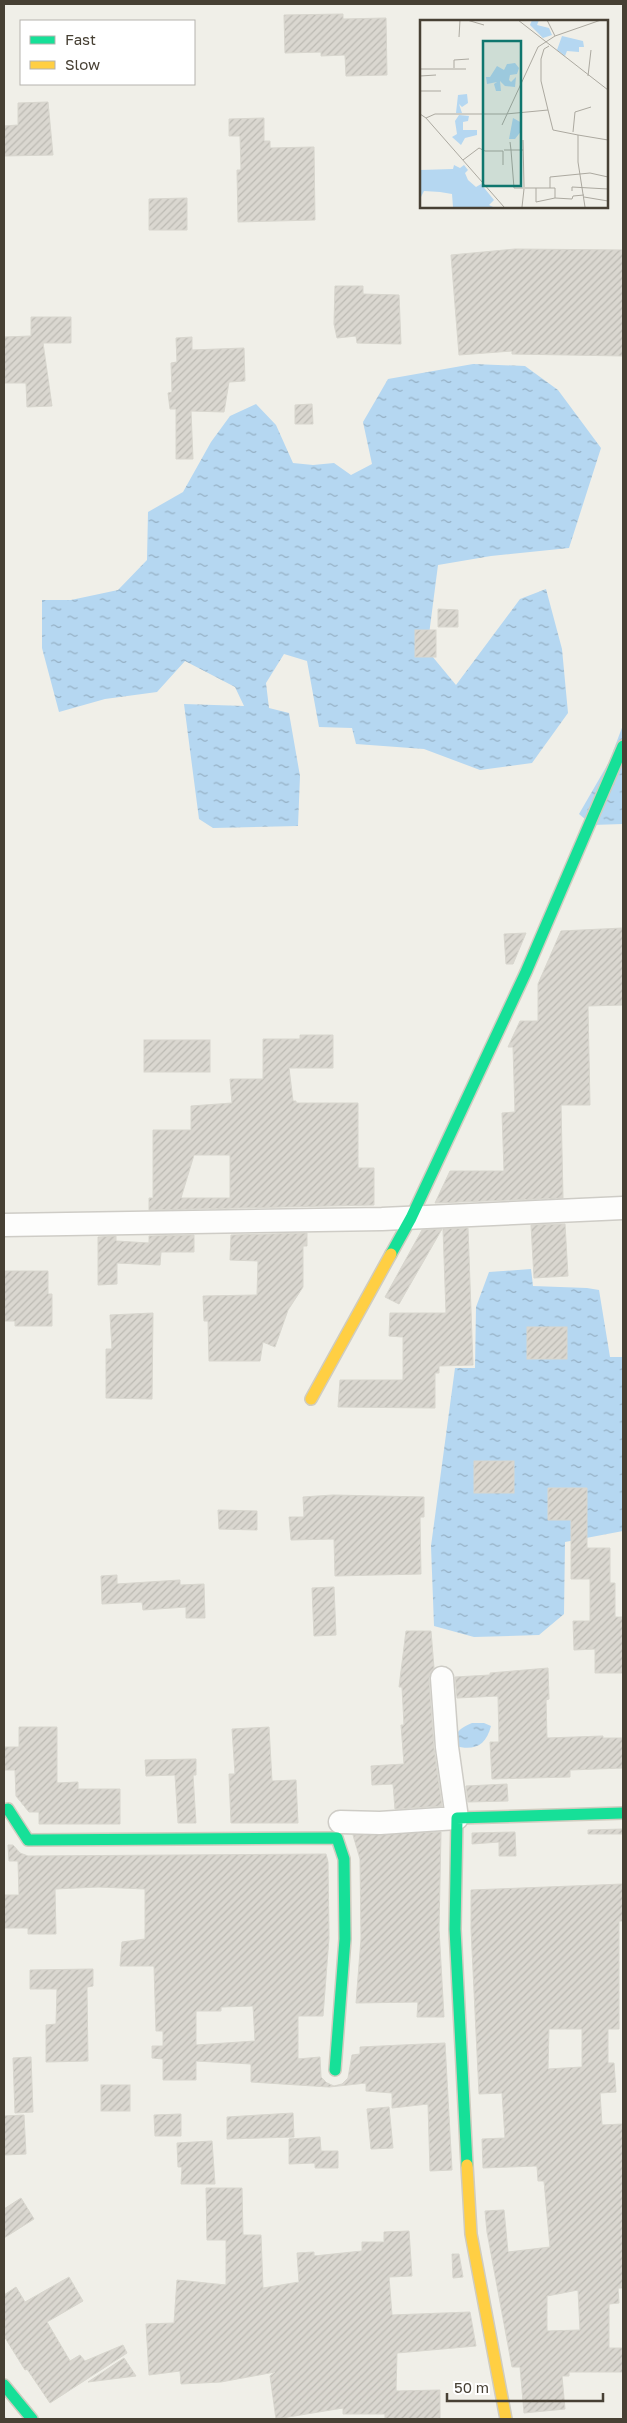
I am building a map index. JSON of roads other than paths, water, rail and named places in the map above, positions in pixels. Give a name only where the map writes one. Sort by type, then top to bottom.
[{"type":"street","points":[[311,1399],[410,1218],[526,972],[623,746]]},
{"type":"street","points":[[4,1225],[410,1218],[623,1208]]},
{"type":"street","points":[[442,1678],[447,1747],[457,1818],[455,1929],[471,2234],[506,2419]]},
{"type":"street","points":[[4,1810],[8,1808],[28,1840],[337,1838],[344,1858],[345,1939],[335,2070]]},
{"type":"street","points":[[340,1822],[380,1824],[457,1818],[623,1813]]},
{"type":"street","points":[[4,2385],[32,2419]]},
{"type":"water","points":[[473,364],[525,366],[558,390],[601,448],[569,548],[491,556],[438,565],[427,650],[456,685],[520,599],[546,589],[562,649],[568,713],[532,763],[480,770],[424,749],[356,744],[352,728],[319,727],[307,661],[284,654],[266,683],[269,708],[289,713],[300,776],[298,826],[213,828],[199,819],[184,704],[244,706],[235,687],[185,661],[157,692],[105,699],[59,712],[42,648],[42,600],[71,600],[118,590],[147,560],[148,512],[183,492],[211,442],[230,416],[256,404],[276,425],[293,463],[313,465],[334,463],[351,475],[372,464],[363,422],[388,379]]},
{"type":"water","points":[[623,725],[623,824],[592,825],[579,814],[609,762]]},
{"type":"water","points":[[531,1269],[533,1286],[599,1290],[610,1357],[623,1357],[623,1531],[565,1542],[564,1614],[539,1635],[474,1637],[434,1626],[431,1546],[455,1368],[475,1368],[476,1307],[489,1272]]},
{"type":"water","points":[[472,1723],[484,1723],[491,1726],[486,1738],[473,1747],[455,1746],[459,1731]]}]
